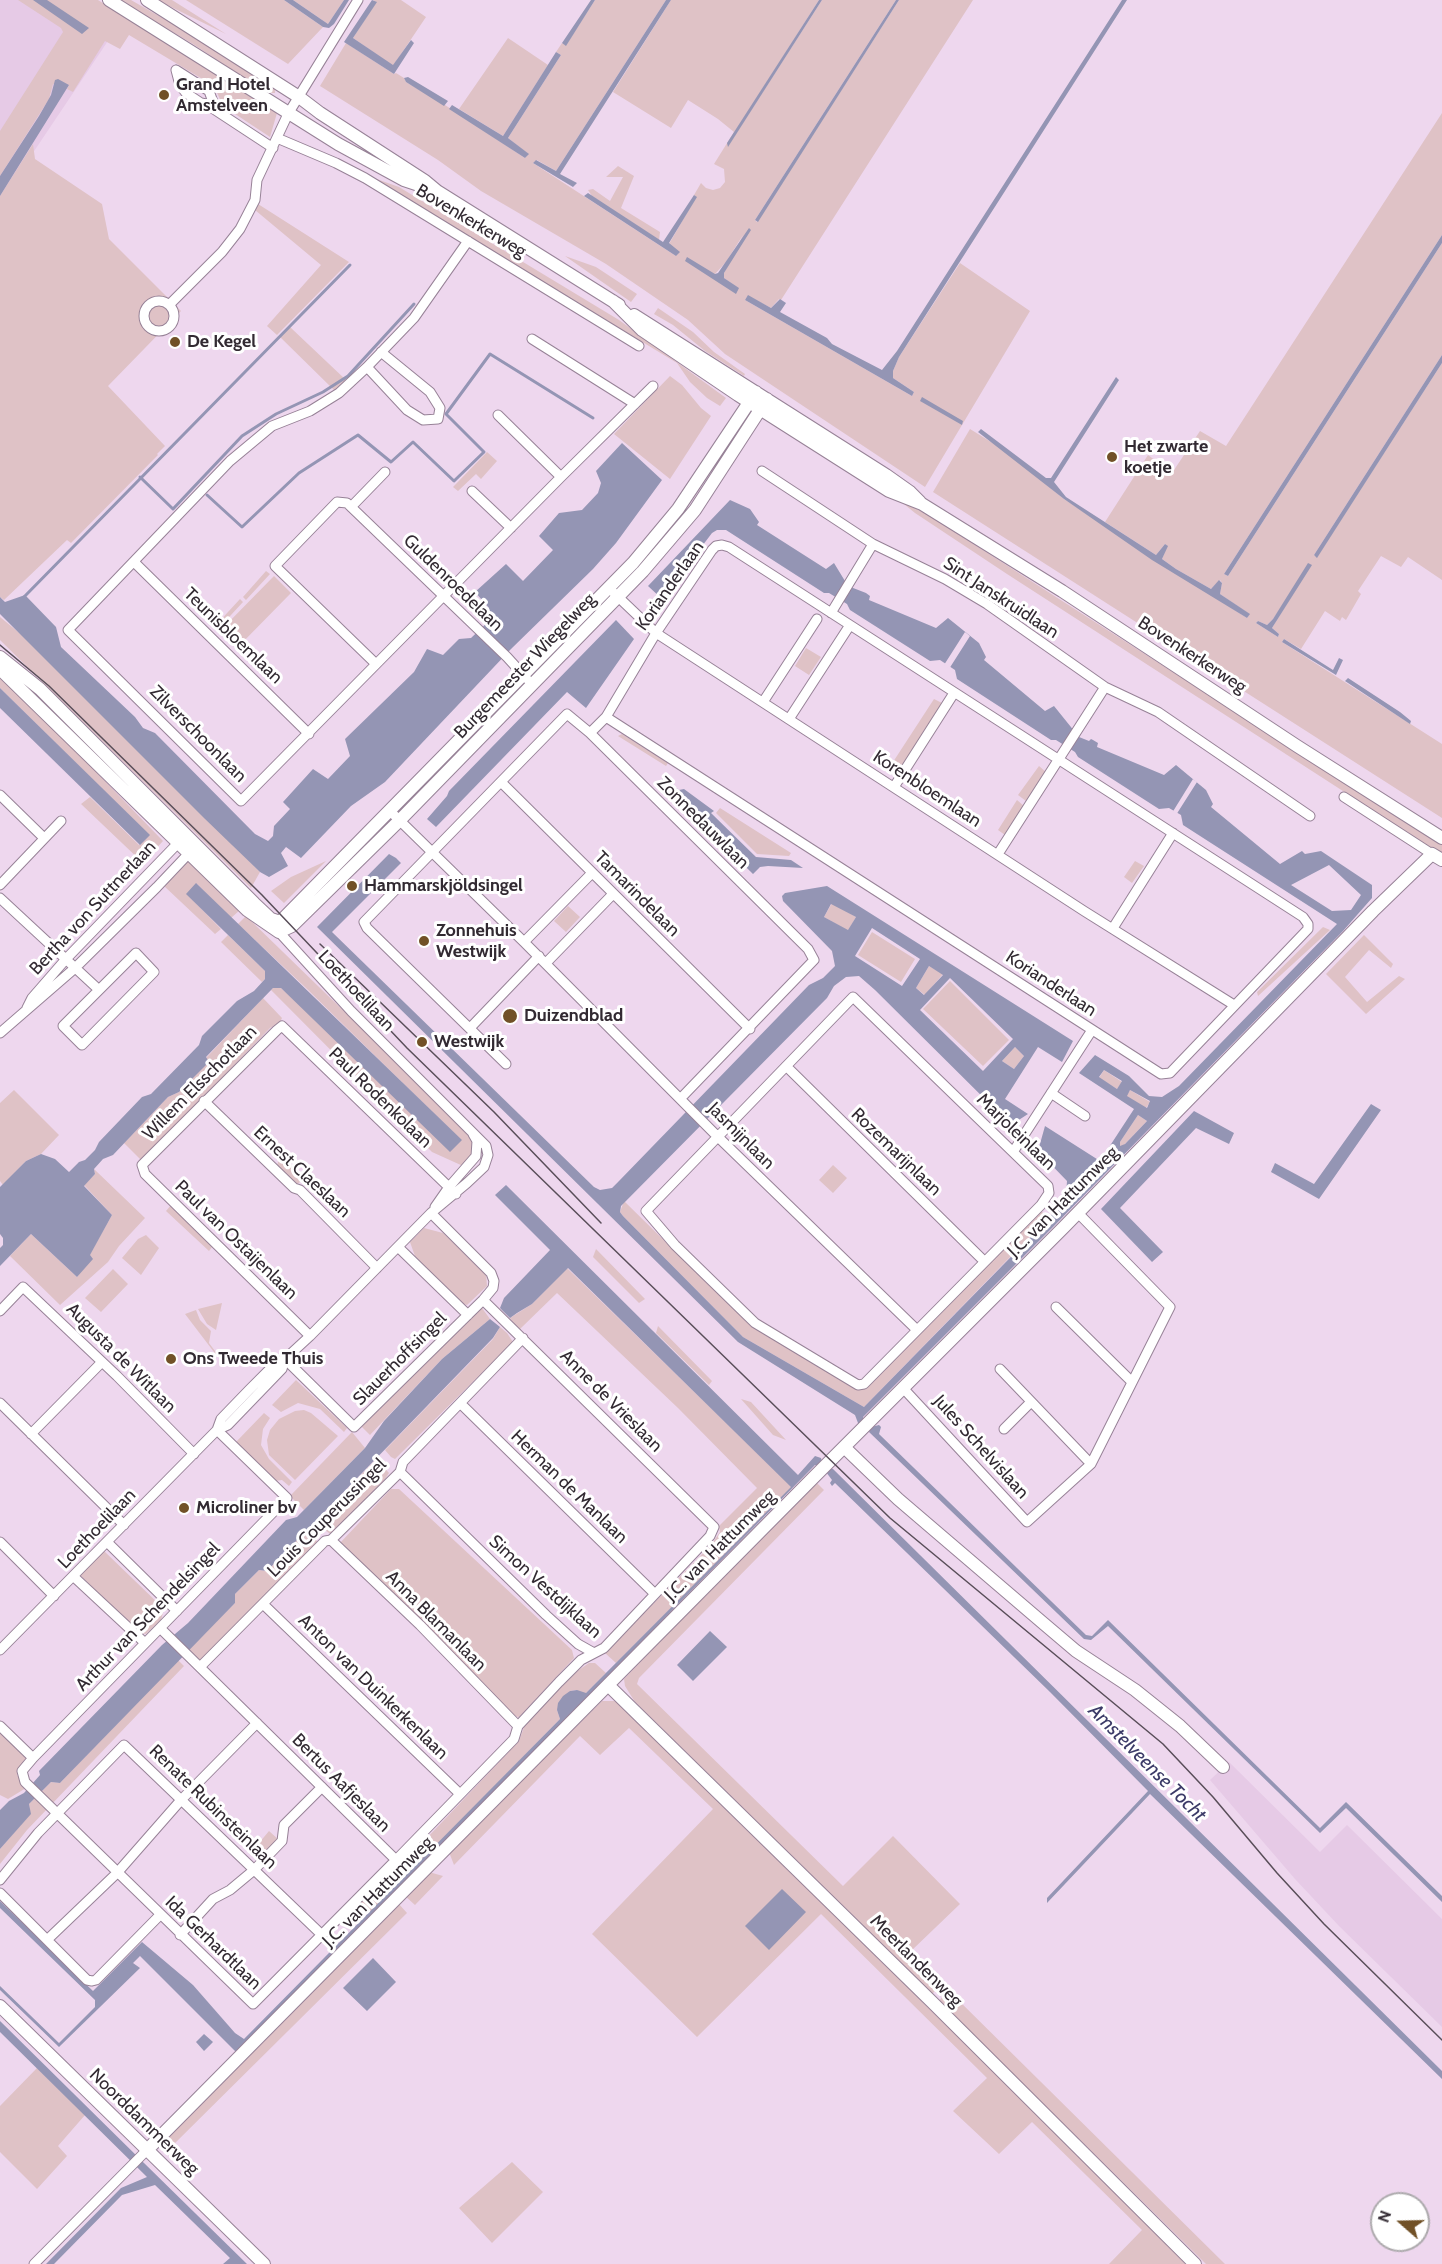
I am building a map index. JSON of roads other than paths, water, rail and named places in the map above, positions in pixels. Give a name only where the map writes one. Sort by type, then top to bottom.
[{"type":"street","name":"Bovenkerkerweg","points":[[109,0],[288,114],[404,180],[437,191]]},
{"type":"street","name":"Bovenkerkerweg","points":[[147,0],[299,97],[437,191],[613,301],[889,491],[922,504],[1062,591],[1297,746],[1442,838]]},
{"type":"street","points":[[169,305],[222,252],[240,229],[255,200],[257,180],[288,114],[358,0]]},
{"type":"street","points":[[216,110],[209,91],[176,70],[180,85],[186,93],[273,148]]},
{"type":"street","name":"Bovenkerkerweg","points":[[278,138],[365,178],[639,346]]},
{"type":"street","name":"Zilverschoonlaan","points":[[468,241],[414,318],[367,367],[339,393],[320,405],[272,426],[230,461],[68,630],[241,801],[653,386]]},
{"type":"street","points":[[532,339],[634,404]]},
{"type":"street","points":[[367,367],[407,410],[423,420],[438,418],[440,408],[430,392],[381,352]]},
{"type":"street","name":"Burgemeester Wiegelweg","points":[[638,567],[752,397]]},
{"type":"street","name":"Burgemeester Wiegelweg","points":[[280,927],[292,926],[399,821],[531,685],[638,567],[690,517],[764,404]]},
{"type":"street","points":[[498,415],[561,477]]},
{"type":"street","name":"Sint Janskruidlaan","points":[[762,471],[873,544],[945,579],[987,604],[1105,687],[1158,712],[1310,816]]},
{"type":"street","points":[[376,664],[275,566],[337,501],[347,503],[351,507],[385,472]]},
{"type":"street","points":[[472,491],[511,528]]},
{"type":"street","name":"Guldenroedelaan","points":[[351,507],[507,657],[531,685]]},
{"type":"street","points":[[678,509],[690,517]]},
{"type":"street","points":[[831,613],[873,544]]},
{"type":"street","name":"Korianderlaan","points":[[590,733],[606,717],[656,633],[712,550],[722,545],[1303,917],[1308,924],[1306,933],[1165,1075],[606,717]]},
{"type":"street","name":"Teunisbloemlaan","points":[[134,562],[309,734]]},
{"type":"street","name":"Burgemeester Wiegelweg","points":[[280,927],[523,674],[614,593]]},
{"type":"street","name":"Korenbloemlaan","points":[[614,593],[656,633],[1234,1005]]},
{"type":"street","points":[[763,702],[817,619]]},
{"type":"street","points":[[789,719],[850,625]]},
{"type":"street","points":[[0,657],[40,689],[280,927]]},
{"type":"street","points":[[0,669],[247,910],[280,927]]},
{"type":"street","points":[[998,854],[1105,687]]},
{"type":"street","points":[[894,787],[954,693]]},
{"type":"street","name":"Zonnedauwlaan","points":[[470,1028],[367,928],[364,922],[567,714],[590,733],[808,949],[814,960],[683,1101]]},
{"type":"street","name":"Tamarindelaan","points":[[501,782],[750,1029]]},
{"type":"street","points":[[0,795],[44,838]]},
{"type":"street","points":[[1344,797],[1437,857]]},
{"type":"street","name":"Jasmijnlaan","points":[[390,811],[717,1136],[916,1329]]},
{"type":"street","points":[[0,885],[61,821]]},
{"type":"street","points":[[1113,928],[1173,833]]},
{"type":"street","name":"Bertha von Suttnerlaan","points":[[27,1008],[32,998],[66,959],[187,834]]},
{"type":"street","name":"Bertha von Suttnerlaan","points":[[0,1033],[75,968],[197,844]]},
{"type":"street","name":"J.C. van Hattumweg","points":[[34,2264],[1078,1212],[1437,857]]},
{"type":"street","points":[[524,942],[592,873]]},
{"type":"street","points":[[506,1065],[470,1028],[613,894]]},
{"type":"street","points":[[0,898],[98,989]]},
{"type":"street","name":"Loethoelilaan","points":[[0,1650],[217,1430],[228,1425],[282,1370],[285,1359],[431,1214],[484,1167],[488,1155],[486,1146],[397,1058],[280,927]]},
{"type":"street","points":[[136,953],[154,972],[82,1045],[63,1026],[98,989],[136,953]]},
{"type":"street","name":"Marjoleinlaan","points":[[853,997],[1048,1186],[1049,1193],[1041,1205],[864,1384],[858,1385],[765,1329],[747,1315],[675,1245],[646,1211],[717,1136],[853,997]]},
{"type":"street","name":"Willem Elsschotlaan","points":[[141,1165],[282,1026]]},
{"type":"street","name":"Paul Rodenkolaan","points":[[282,1026],[456,1194]]},
{"type":"street","points":[[1013,1152],[1092,1030]]},
{"type":"street","name":"Rozemarijnlaan","points":[[786,1066],[984,1261]]},
{"type":"street","points":[[1051,1093],[1085,1116]]},
{"type":"street","name":"Ernest Claeslaan","points":[[204,1101],[294,1188],[300,1190],[377,1268]]},
{"type":"street","name":"Loethoelilaan","points":[[431,1214],[449,1186],[476,1156],[477,1141],[470,1128]]},
{"type":"street","name":"Paul van Ostaijenlaan","points":[[141,1165],[145,1174],[310,1336]]},
{"type":"street","name":"Jules Schelvislaan","points":[[903,1388],[1027,1522],[1091,1464],[1170,1306],[1078,1212]]},
{"type":"street","points":[[431,1214],[491,1273],[494,1281],[493,1288],[483,1300]]},
{"type":"street","points":[[398,1247],[468,1315]]},
{"type":"street","name":"Augusta de Witlaan","points":[[0,1311],[23,1287],[194,1454]]},
{"type":"street","name":"Slauerhoffsingel","points":[[285,1359],[354,1427],[483,1300]]},
{"type":"street","name":"Anne de Vrieslaan","points":[[483,1300],[714,1527]]},
{"type":"street","points":[[1056,1307],[1132,1382]]},
{"type":"street","name":"Louis Couperussingel","points":[[200,1667],[325,1541],[331,1540],[399,1472],[403,1462],[523,1338]]},
{"type":"street","points":[[31,1434],[102,1362]]},
{"type":"street","points":[[1000,1369],[1091,1464]]},
{"type":"street","points":[[1004,1429],[1031,1402]]},
{"type":"street","points":[[0,1403],[124,1525]]},
{"type":"street","name":"Herman de Manlaan","points":[[460,1403],[655,1594]]},
{"type":"street","name":"Arthur van Schendelsingel","points":[[33,1758],[287,1498],[217,1430]]},
{"type":"street","points":[[844,1447],[898,1499],[1042,1623],[1076,1651],[1135,1690],[1180,1726],[1223,1767]]},
{"type":"street","name":"Simon Vestdijklaan","points":[[399,1472],[546,1615],[578,1644],[594,1653],[604,1648],[710,1536],[714,1527]]},
{"type":"street","name":"Anna Blamanlaan","points":[[331,1540],[420,1625],[518,1726]]},
{"type":"street","points":[[0,1542],[54,1596]]},
{"type":"street","points":[[107,1542],[177,1611]]},
{"type":"street","points":[[73,1576],[145,1643]]},
{"type":"street","name":"Anton van Duinkerkenlaan","points":[[263,1604],[460,1794]]},
{"type":"street","name":"Bertus Aafjeslaan","points":[[160,1628],[396,1860]]},
{"type":"street","points":[[396,1860],[514,1739],[518,1726],[581,1660],[594,1653]]},
{"type":"street","name":"Meerlandenweg","points":[[609,1686],[941,2010],[1196,2264]]},
{"type":"street","points":[[47,1940],[117,1873],[182,1800],[257,1723]]},
{"type":"street","points":[[0,1726],[33,1758]]},
{"type":"street","name":"Renate Rubinsteinlaan","points":[[56,1813],[124,1745],[322,1935]]},
{"type":"street","name":"Ida Gerhardtlaan","points":[[33,1758],[22,1771],[25,1782],[253,2004],[396,1860]]},
{"type":"street","points":[[180,1935],[213,1899],[230,1890],[254,1870],[282,1841],[284,1825],[322,1787]]},
{"type":"street","points":[[0,1880],[56,1813]]},
{"type":"street","points":[[0,1893],[87,1980],[92,1982],[160,1915]]},
{"type":"street","name":"Noorddammerweg","points":[[0,2006],[144,2154],[264,2264]]},
{"type":"water","points":[[33,0],[47,0],[89,28],[82,34]]},
{"type":"water","points":[[284,0],[293,0],[328,24],[344,0],[349,0],[329,28],[323,27]]},
{"type":"water","points":[[372,0],[377,2],[353,38],[393,65],[411,40],[414,43],[394,74],[344,42]]},
{"type":"water","points":[[591,0],[595,0],[566,46],[562,43]]},
{"type":"water","points":[[666,0],[671,0],[560,174],[577,183],[573,187],[533,163],[536,160],[556,171]]},
{"type":"water","points":[[819,0],[822,0],[728,147],[727,143]]},
{"type":"water","points":[[896,0],[899,0],[758,222],[755,220]]},
{"type":"water","points":[[1122,0],[1127,0],[899,357],[893,371],[893,378],[914,392],[912,396],[745,300],[748,295],[771,308],[780,299],[786,303],[780,312],[827,338],[832,344],[882,370],[897,351]]},
{"type":"water","points":[[556,52],[561,55],[508,138],[529,154],[525,158],[449,109],[452,105],[503,136]]},
{"type":"water","points":[[408,77],[448,101],[444,106],[406,82],[404,78]]},
{"type":"water","points":[[58,79],[69,85],[0,196],[0,176],[39,116],[51,95],[55,80]]},
{"type":"water","points":[[588,193],[663,242],[694,195],[697,197],[669,243],[680,252],[676,256],[584,196]]},
{"type":"water","points":[[749,228],[751,230],[724,273],[724,278],[739,288],[736,294],[685,261],[687,257],[715,274],[718,273]]},
{"type":"water","points":[[1442,235],[1442,243],[1228,576],[1224,574]]},
{"type":"water","points":[[1442,355],[1442,363],[1317,558],[1314,555]]},
{"type":"water","points":[[1116,377],[1119,380],[1054,482],[1066,497],[1156,555],[1165,544],[1168,546],[1162,559],[1176,569],[1211,589],[1219,580],[1222,583],[1220,594],[1250,614],[1247,618],[1152,560],[1064,499],[978,432],[981,429],[1046,478],[1051,478]]},
{"type":"water","points":[[922,397],[963,421],[962,425],[920,401]]},
{"type":"water","points":[[622,443],[662,480],[616,543],[593,569],[511,649],[385,782],[351,806],[301,858],[286,847],[281,853],[288,866],[269,877],[260,872],[204,818],[0,614],[0,597],[5,602],[25,595],[56,627],[61,647],[135,717],[143,728],[155,733],[255,834],[268,841],[273,836],[274,826],[290,809],[283,802],[313,769],[328,779],[350,756],[345,739],[414,672],[427,649],[443,655],[459,639],[471,638],[490,620],[489,608],[475,592],[506,564],[523,581],[553,550],[539,536],[559,513],[582,510],[598,493],[601,483],[596,471]]},
{"type":"water","points":[[730,500],[750,509],[759,522],[757,525],[826,569],[834,563],[848,586],[866,593],[870,596],[869,600],[936,628],[948,618],[979,643],[986,657],[984,660],[1045,711],[1054,706],[1079,737],[1089,741],[1091,739],[1098,743],[1097,747],[1164,775],[1176,765],[1206,790],[1213,804],[1211,807],[1280,864],[1302,851],[1305,854],[1321,851],[1372,885],[1372,898],[1343,931],[863,1417],[864,1421],[861,1424],[858,1423],[855,1415],[738,1342],[317,927],[389,854],[396,858],[401,863],[332,932],[594,1187],[600,1190],[612,1188],[809,985],[823,978],[835,966],[832,951],[783,901],[782,896],[785,893],[827,886],[1073,1041],[1062,1062],[1038,1047],[1005,1099],[1028,1114],[1011,1125],[875,990],[859,976],[846,977],[834,986],[827,998],[621,1206],[620,1212],[623,1216],[743,1337],[864,1407],[1047,1220],[1066,1197],[1067,1181],[1038,1151],[1045,1126],[1100,1161],[1134,1109],[1079,1073],[1095,1055],[1129,1076],[1149,1096],[1162,1097],[1179,1086],[1337,924],[1183,825],[1181,815],[1169,808],[1159,809],[1078,757],[1075,752],[1056,740],[1051,740],[957,679],[955,670],[940,660],[930,661],[850,610],[847,604],[829,593],[824,593],[726,530],[717,530],[712,533],[662,599],[648,586]],"holes":[[[1329,865],[1361,895],[1351,910],[1332,911],[1291,885]],[[831,904],[856,917],[848,930],[824,917]],[[872,928],[920,959],[902,986],[855,956]],[[929,966],[943,975],[924,995],[916,988]],[[950,978],[1013,1039],[983,1071],[920,1010]],[[1015,1047],[1024,1056],[1014,1069],[1002,1061]],[[1104,1070],[1122,1081],[1117,1089],[1099,1077]],[[1130,1090],[1150,1101],[1147,1108],[1127,1096]],[[1138,1115],[1147,1121],[1125,1144],[1120,1146],[1120,1142]]]},
{"type":"water","points":[[1308,563],[1312,565],[1272,628],[1279,634],[1278,637],[1256,623],[1258,621],[1267,625],[1273,619]]},
{"type":"water","points":[[616,620],[634,639],[586,708],[567,692],[436,827],[427,819],[449,791]]},
{"type":"water","points":[[1284,639],[1333,670],[1339,658],[1343,660],[1336,675],[1282,642]]},
{"type":"water","points":[[1348,678],[1400,712],[1411,721],[1410,724],[1345,681]]},
{"type":"water","points":[[0,688],[150,835],[140,845],[0,708]]},
{"type":"water","points":[[663,778],[679,790],[684,789],[714,811],[711,813],[756,857],[791,860],[803,868],[768,866],[760,867],[753,874],[676,798],[677,793],[661,781]]},
{"type":"water","points":[[196,883],[462,1140],[450,1152],[281,988],[273,988],[206,1057],[209,1062],[179,1092],[168,1097],[113,1155],[103,1159],[94,1169],[95,1174],[84,1186],[112,1215],[90,1255],[93,1259],[77,1277],[31,1234],[0,1266],[0,1248],[3,1245],[3,1238],[0,1234],[0,1187],[26,1161],[41,1154],[55,1159],[69,1172],[79,1162],[85,1160],[142,1097],[151,1094],[199,1045],[202,1036],[237,1001],[254,991],[265,979],[265,971],[186,894]]},
{"type":"water","points":[[1371,1104],[1381,1110],[1319,1199],[1271,1172],[1275,1163],[1314,1184]]},
{"type":"water","points":[[1194,1111],[1234,1133],[1229,1144],[1196,1128],[1120,1208],[1163,1252],[1152,1262],[1101,1209]]},
{"type":"water","points":[[506,1185],[798,1475],[815,1456],[821,1458],[822,1462],[818,1466],[815,1465],[237,2053],[140,1956],[133,1963],[140,1968],[59,2047],[0,1990],[0,1986],[59,2043],[95,2007],[95,2000],[0,1908],[0,1901],[93,1991],[142,1942],[193,1985],[235,2033],[244,2039],[560,1719],[557,1710],[558,1703],[563,1696],[570,1691],[577,1690],[586,1693],[791,1487],[568,1268],[532,1304],[510,1318],[500,1308],[504,1298],[550,1250],[495,1195]]},
{"type":"water","points":[[490,1319],[500,1327],[493,1338],[267,1571],[259,1570],[235,1594],[235,1603],[60,1783],[51,1782],[29,1804],[31,1814],[0,1849],[0,1810],[9,1801],[24,1793],[40,1775],[39,1771],[162,1645],[188,1623],[286,1520],[297,1517],[365,1448],[384,1421],[442,1359]]},
{"type":"water","points":[[879,1425],[881,1427],[879,1434],[1086,1635],[1092,1636],[1108,1620],[1320,1828],[1346,1802],[1442,1896],[1442,1902],[1346,1808],[1320,1833],[1108,1626],[1091,1640],[1084,1639],[869,1432],[871,1427]]},
{"type":"water","points":[[829,1468],[833,1469],[1442,2071],[1442,2079],[1150,1794],[1047,1903],[1047,1898],[1148,1791],[1050,1692],[835,1483],[832,1486],[830,1483],[832,1480],[826,1472]]},
{"type":"water","points":[[710,1631],[727,1647],[693,1681],[677,1665]]},
{"type":"water","points":[[782,1889],[806,1912],[769,1950],[745,1926]]},
{"type":"water","points":[[373,1958],[396,1982],[367,2011],[343,1988]]},
{"type":"water","points":[[0,2021],[247,2264],[223,2264],[230,2258],[155,2185],[122,2195],[54,2264],[46,2264],[121,2188],[147,2177],[0,2032]]},
{"type":"water","points":[[204,2034],[213,2042],[204,2051],[196,2042]]},
{"type":"waterway","points":[[23,598],[350,265]]},
{"type":"waterway","points":[[140,477],[173,509],[242,436],[276,414],[323,392],[348,376],[414,304]]},
{"type":"waterway","points":[[207,495],[242,527],[299,473],[358,435],[391,462],[413,442],[454,481],[484,452],[446,414],[490,354],[593,418]]},
{"type":"tram line","points":[[0,645],[49,686],[262,895],[407,1048],[890,1518],[1163,1744],[1213,1797],[1277,1873],[1324,1924],[1442,2040]]},
{"type":"tram line","points":[[320,944],[494,1112],[601,1223]]},
{"type":"place","name":"Grand Hotel Amstelveen","points":[[164,95]]},
{"type":"place","name":"De Kegel","points":[[175,342]]},
{"type":"place","name":"Het zwarte koetje","points":[[1112,457]]},
{"type":"place","name":"Hammarskjöldsingel","points":[[352,886]]},
{"type":"place","name":"Zonnehuis Westwijk","points":[[424,941]]},
{"type":"place","name":"Duizendblad","points":[[510,1016]]},
{"type":"place","name":"Westwijk","points":[[422,1042]]},
{"type":"place","name":"Ons Tweede Thuis","points":[[171,1359]]},
{"type":"place","name":"Microliner bv","points":[[184,1508]]},
{"type":"water label","name":"Amstelveense Tocht","points":[[1147,1763]]}]
